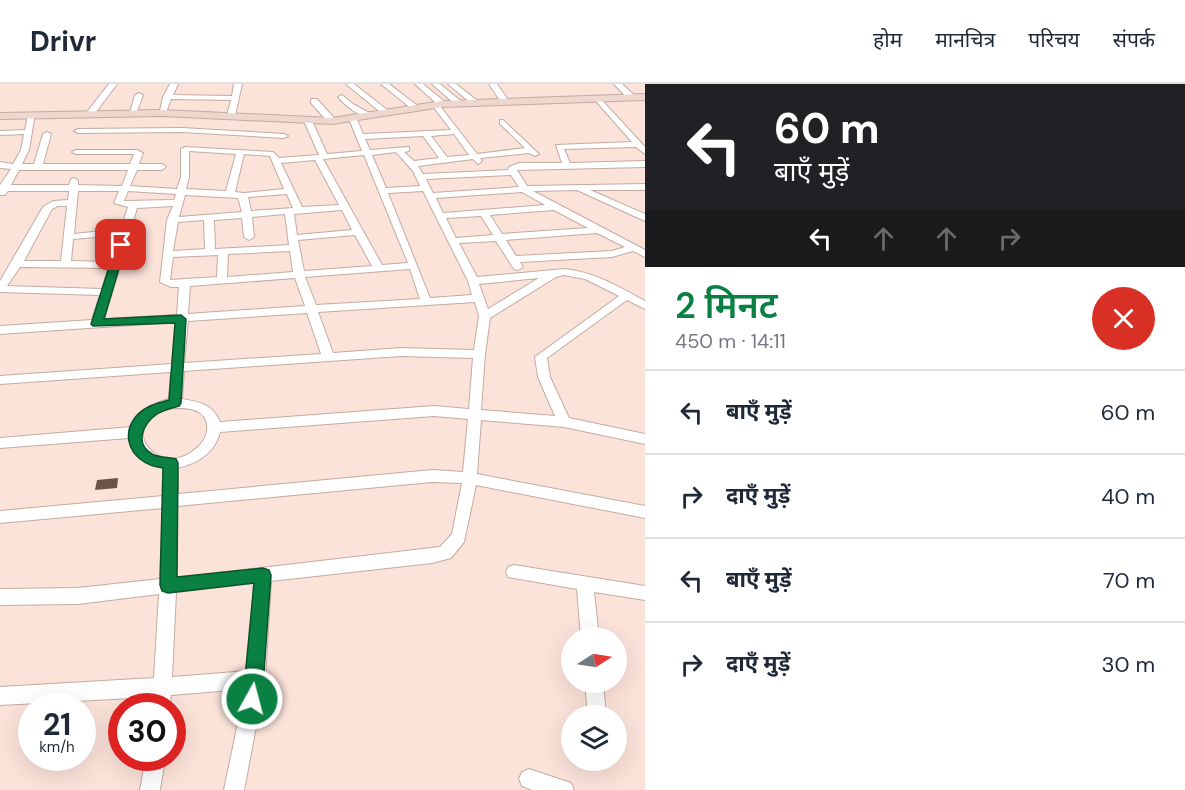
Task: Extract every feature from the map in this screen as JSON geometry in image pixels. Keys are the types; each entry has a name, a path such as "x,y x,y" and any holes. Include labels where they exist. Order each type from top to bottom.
{"main road":[{"path":"0,116 162,113 308,121 353,119 415,107 459,103 645,97"}],"street":[{"path":"66,264 78,131 86,114 112,84"},
{"path":"162,113 174,84"},
{"path":"207,148 236,98 236,84"},
{"path":"350,84 387,113"},
{"path":"385,84 415,107"},
{"path":"419,84 439,105 487,173"},
{"path":"436,84 459,103"},
{"path":"452,84 474,102"},
{"path":"493,84 504,100"},
{"path":"618,84 631,97"},
{"path":"132,114 139,95"},
{"path":"167,97 236,98"},
{"path":"342,97 350,106 371,116"},
{"path":"598,98 645,152"},
{"path":"314,101 332,120"},
{"path":"2,190 25,150 32,115"},
{"path":"353,119 414,266 426,301"},
{"path":"308,121 321,158 378,268"},
{"path":"502,122 544,166"},
{"path":"78,131 215,131 284,136"},
{"path":"0,133 27,132"},
{"path":"360,137 456,132"},
{"path":"38,167 47,134"},
{"path":"426,134 445,161"},
{"path":"638,144 559,147 576,176 645,218"},
{"path":"329,358 300,275 293,243 294,212 288,190 271,153 207,148 185,149 186,169 172,220 165,282 185,284 222,280 300,275 414,266"},
{"path":"276,161 409,149"},
{"path":"0,597 78,596 445,553 459,537 470,478 476,415 478,354 485,316 473,281 422,181 398,150"},
{"path":"422,181 445,161 531,150"},
{"path":"230,194 242,151"},
{"path":"75,152 140,153 119,203 133,205 177,203"},
{"path":"422,181 525,190 576,176 645,164"},
{"path":"0,165 16,167 162,167"},
{"path":"645,187 576,176 544,166 515,166 513,168 513,172 525,190 645,254"},
{"path":"382,190 422,181 513,172"},
{"path":"2,190 125,188 244,196 249,237"},
{"path":"249,194 288,190"},
{"path":"0,289 17,264 48,207 56,203 71,203"},
{"path":"97,324 133,205"},
{"path":"172,220 345,207"},
{"path":"439,216 556,207"},
{"path":"484,213 524,277"},
{"path":"209,218 210,251"},
{"path":"452,240 598,230"},
{"path":"69,237 125,231"},
{"path":"167,254 223,251 293,243 358,232"},
{"path":"514,259 612,254 634,248"},
{"path":"222,280 223,251"},
{"path":"17,264 114,265"},
{"path":"473,281 562,272 577,273 645,306"},
{"path":"485,316 553,274"},
{"path":"175,403 185,284"},
{"path":"0,289 107,292"},
{"path":"564,422 544,377 541,357 626,296"},
{"path":"0,330 480,298"},
{"path":"0,380 401,352 478,354"},
{"path":"175,403 198,405 213,418 216,427 214,437 203,451 185,461 158,462 139,450 135,442 135,432 138,424 153,410 175,403"},
{"path":"216,427 413,411 564,422 645,439"},
{"path":"0,443 135,432"},
{"path":"162,693 168,585 171,463"},
{"path":"0,517 432,476 470,478 645,512"},
{"path":"514,572 645,593"},
{"path":"234,790 256,679 263,575"},
{"path":"585,584 589,627"},
{"path":"0,696 256,679"},
{"path":"150,790 154,771"},
{"path":"529,778 564,790"}],"building":[{"path":"118,478 117,488 95,490 97,480"}],"route":[{"path":"121,245 97,324 181,319 175,403 153,410 138,424 135,432 135,442 139,450 147,457 158,462 171,463 168,585 263,575 256,679 252,699"}]}
